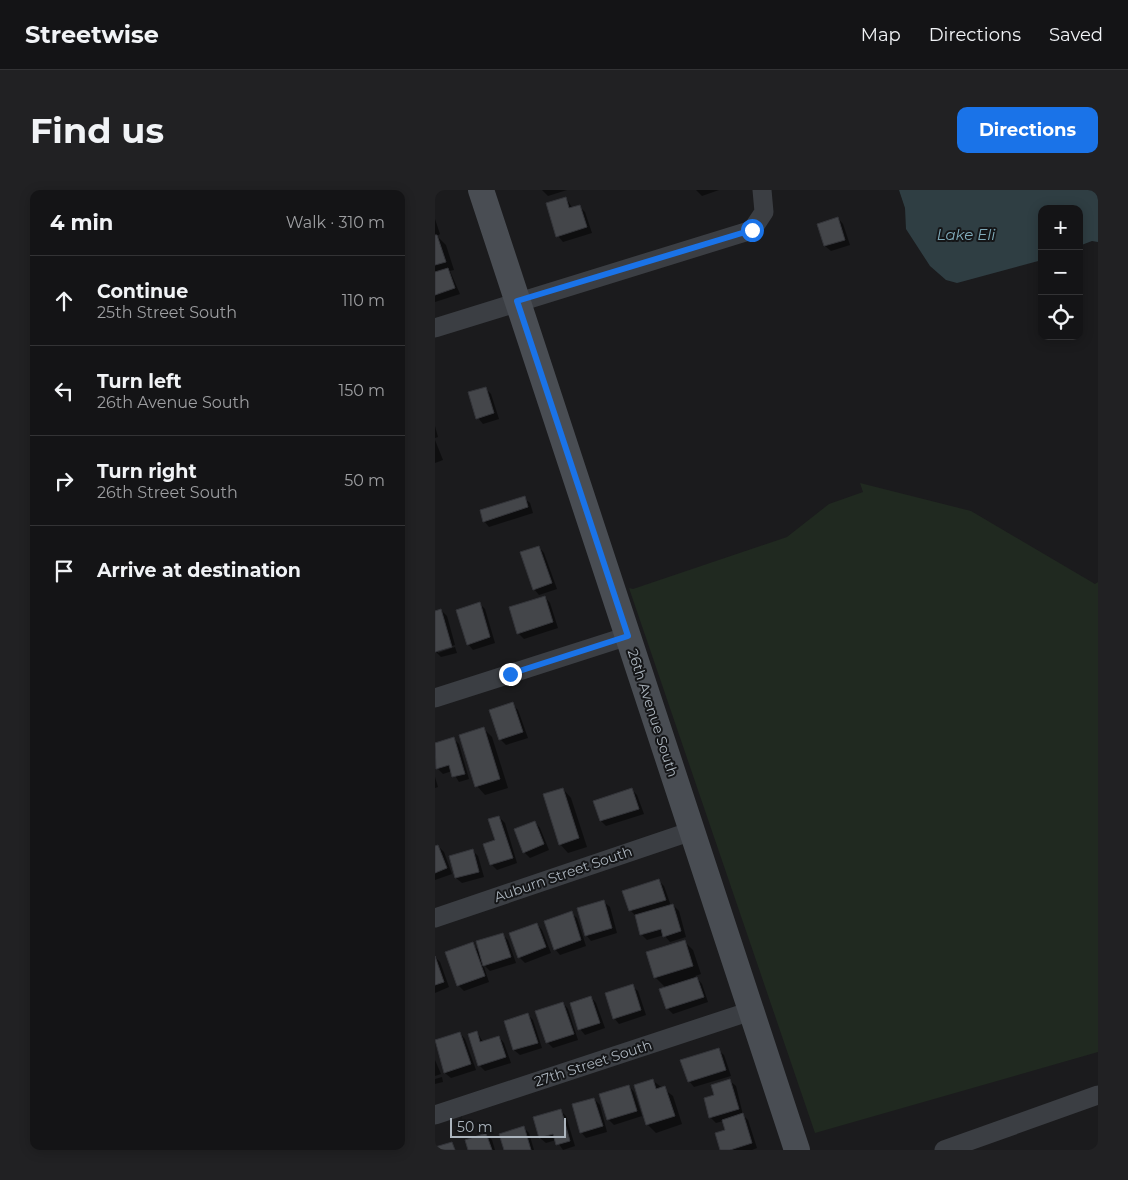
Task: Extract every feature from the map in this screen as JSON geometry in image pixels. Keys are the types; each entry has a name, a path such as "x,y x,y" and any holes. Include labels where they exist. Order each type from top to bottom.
{"street":[{"name":"26th Avenue South","path":"481,190 797,1150"},
{"path":"435,328 517,301 752,230 764,212 762,190"},
{"path":"435,698 628,636"},
{"name":"Auburn Street South","path":"435,918 692,831"},
{"name":"27th Street South","path":"435,1115 751,1011"},
{"path":"944,1150 1098,1095"}],"shaded area":[{"path":"860,483 971,511 1095,584 1098,582 1098,1052 815,1133 629,588 633,589 787,537 829,504 863,492"}],"water":[{"name":"Lake Eli","path":"899,190 1098,190 1098,242 1092,241 1083,244 1083,205 1038,205 1038,261 957,283 946,280 930,266 906,229 905,208"}],"building":[{"path":"566,197 569,208 580,205 587,227 556,237 546,203"},
{"path":"838,217 845,240 824,246 817,224"},
{"path":"435,235 437,235 446,262 435,265"},
{"path":"448,268 455,288 435,295 435,272"},
{"path":"486,387 494,413 476,419 468,392"},
{"path":"525,496 528,507 483,522 480,510"},
{"path":"539,546 552,583 533,590 520,552"},
{"path":"545,596 553,622 517,634 509,607"},
{"path":"480,602 490,637 467,645 456,610"},
{"path":"441,609 452,647 435,652 435,611"},
{"path":"513,702 523,732 499,740 489,710"},
{"path":"484,727 500,779 475,787 459,735"},
{"path":"454,737 465,774 452,777 449,765 436,769 435,743"},
{"path":"563,788 579,838 559,845 543,794"},
{"path":"632,788 639,809 600,821 593,801"},
{"path":"499,816 513,858 490,865 483,844 495,840 488,819"},
{"path":"535,821 544,844 523,853 514,829"},
{"path":"438,845 447,868 435,873 435,846"},
{"path":"473,849 479,872 455,878 449,856"},
{"path":"659,879 666,900 629,911 622,891"},
{"path":"604,900 612,928 585,936 577,908"},
{"path":"673,904 681,931 663,937 661,929 640,935 635,915"},
{"path":"572,911 581,940 554,950 544,921"},
{"path":"537,923 546,947 518,958 509,933"},
{"path":"503,933 511,957 483,966 476,941"},
{"path":"685,940 693,966 654,978 646,952"},
{"path":"473,942 485,976 457,986 445,952"},
{"path":"435,956 444,982 435,985"},
{"path":"697,977 704,997 666,1009 659,989"},
{"path":"633,984 641,1010 613,1019 605,993"},
{"path":"591,996 600,1023 578,1030 570,1003"},
{"path":"563,1002 574,1034 546,1043 535,1011"},
{"path":"528,1013 538,1043 513,1050 504,1021"},
{"path":"477,1031 480,1042 499,1036 506,1057 478,1066 468,1034"},
{"path":"460,1032 471,1064 444,1073 435,1040"},
{"path":"719,1048 726,1070 688,1082 680,1060"},
{"path":"653,1079 656,1089 665,1086 675,1116 646,1125 634,1085"},
{"path":"730,1079 739,1109 709,1118 704,1098 714,1095 711,1085"},
{"path":"629,1085 637,1111 607,1120 599,1094"},
{"path":"594,1098 603,1126 580,1133 572,1104"},
{"path":"561,1109 570,1141 556,1145 553,1134 539,1138 533,1117"},
{"path":"743,1113 752,1143 730,1150 720,1150 715,1133 725,1130 722,1120"},
{"path":"524,1126 531,1150 504,1150 499,1134"},
{"path":"486,1133 492,1150 468,1150 465,1140"},
{"path":"452,1142 455,1150 435,1150 435,1147"}],"route":[{"path":"510,674 628,636 517,301 752,230"}]}
